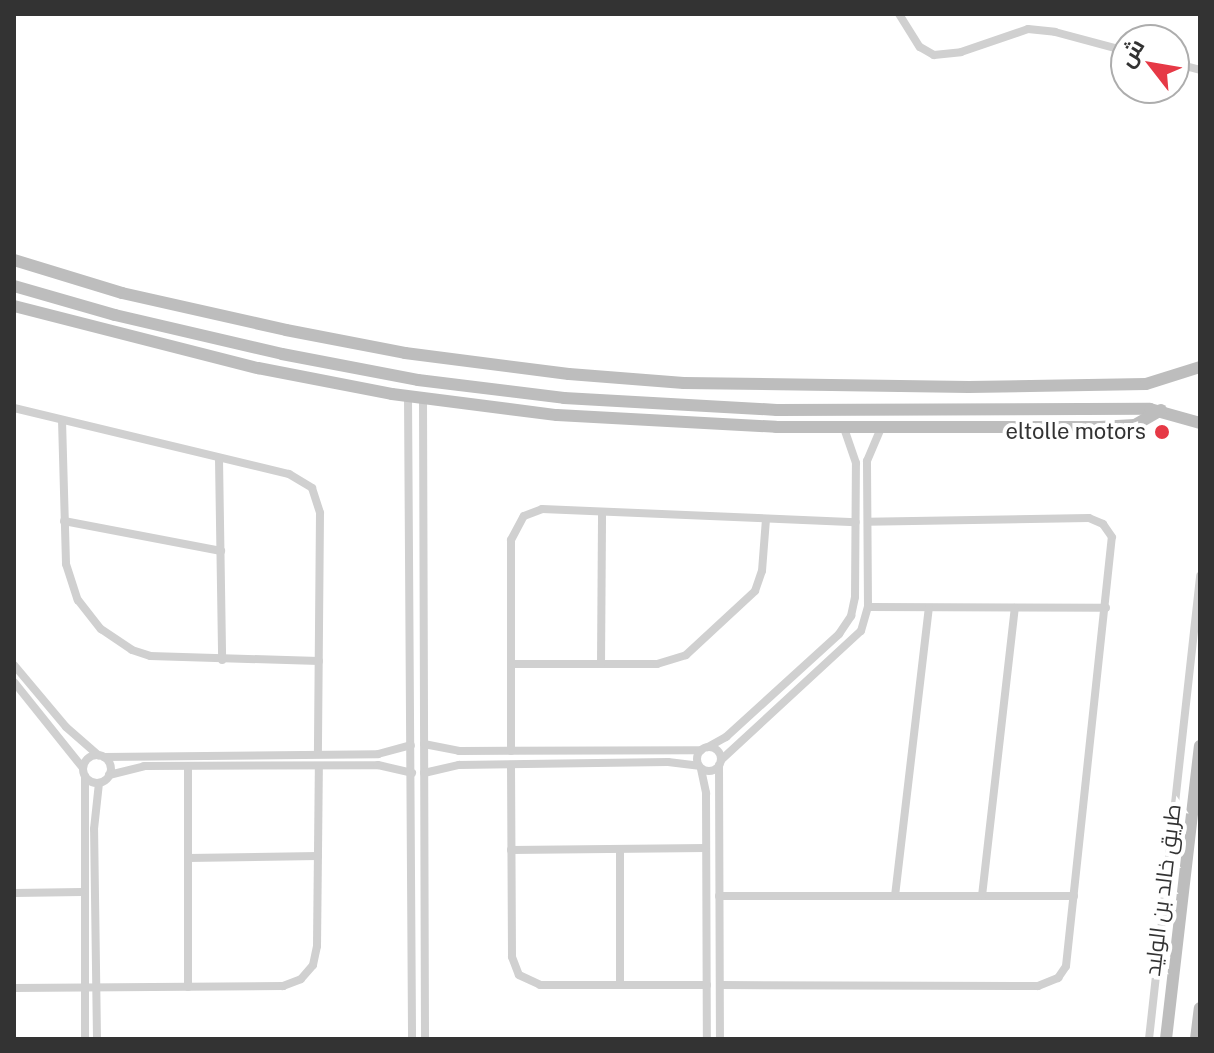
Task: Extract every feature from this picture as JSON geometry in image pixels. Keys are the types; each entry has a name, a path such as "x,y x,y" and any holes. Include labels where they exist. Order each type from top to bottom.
{"main road":[{"path":"14,260 122,293 246,322 421,355 684,383 969,387 1135,385 1168,380 1200,367"},
{"path":"14,286 240,346 434,382 564,398 684,407 1161,410 1200,423"},
{"path":"14,306 190,353 408,396 557,415 680,424 844,428 1130,426 1161,410"},
{"path":"240,346 250,336 246,322"},
{"path":"282,354 278,341 286,330"},
{"name":"طريق خالد بن الوليد","path":"1166,1039 1200,746"},
{"path":"1196,1039 1200,1008"}],"street":[{"path":"899,14 920,47 934,55 961,52 1028,29 1055,32 1110,47"},
{"path":"408,396 412,1039"},
{"path":"423,398 425,1039"},
{"path":"14,408 298,477 316,496 320,513 318,754"},
{"path":"62,420 66,564 78,600 101,629 132,650 150,656 319,661"},
{"path":"707,1039 706,787 697,759 705,749 731,732 848,623 855,602 856,463 844,428"},
{"path":"424,773 450,766 668,762 713,771 856,638 868,607 867,461 881,428"},
{"path":"219,459 222,660"},
{"path":"511,751 511,540 518,522 542,509 856,522"},
{"path":"601,664 602,512"},
{"path":"511,664 657,664 686,655 755,591 762,571 766,519"},
{"path":"720,985 1045,985 1058,978 1066,966 1114,545 1108,530 1096,520 868,522"},
{"path":"64,521 221,551"},
{"path":"1149,1039 1200,576"},
{"path":"868,607 1106,608"},
{"path":"895,896 929,608"},
{"path":"982,896 1015,608"},
{"path":"14,665 66,727 111,767 109,775"},
{"path":"14,682 84,772 99,783"},
{"path":"424,744 450,751 717,751 720,762 720,1039"},
{"path":"85,1039 82,892 86,760 101,756 384,754 411,745"},
{"path":"97,1039 94,829 99,783 109,775 135,767 378,765 412,773"},
{"path":"511,765 512,957 519,975 540,985 707,985"},
{"path":"188,766 188,987"},
{"path":"14,988 283,986 308,973 316,956 319,766"},
{"path":"511,850 706,848"},
{"path":"620,849 620,985"},
{"path":"412,854 425,853"},
{"path":"188,858 318,856"},
{"path":"14,893 82,892"},
{"path":"719,896 1074,896"},
{"path":"412,1009 425,1009"}],"place":[{"name":"eltolle motors","path":"1162,432"}]}
